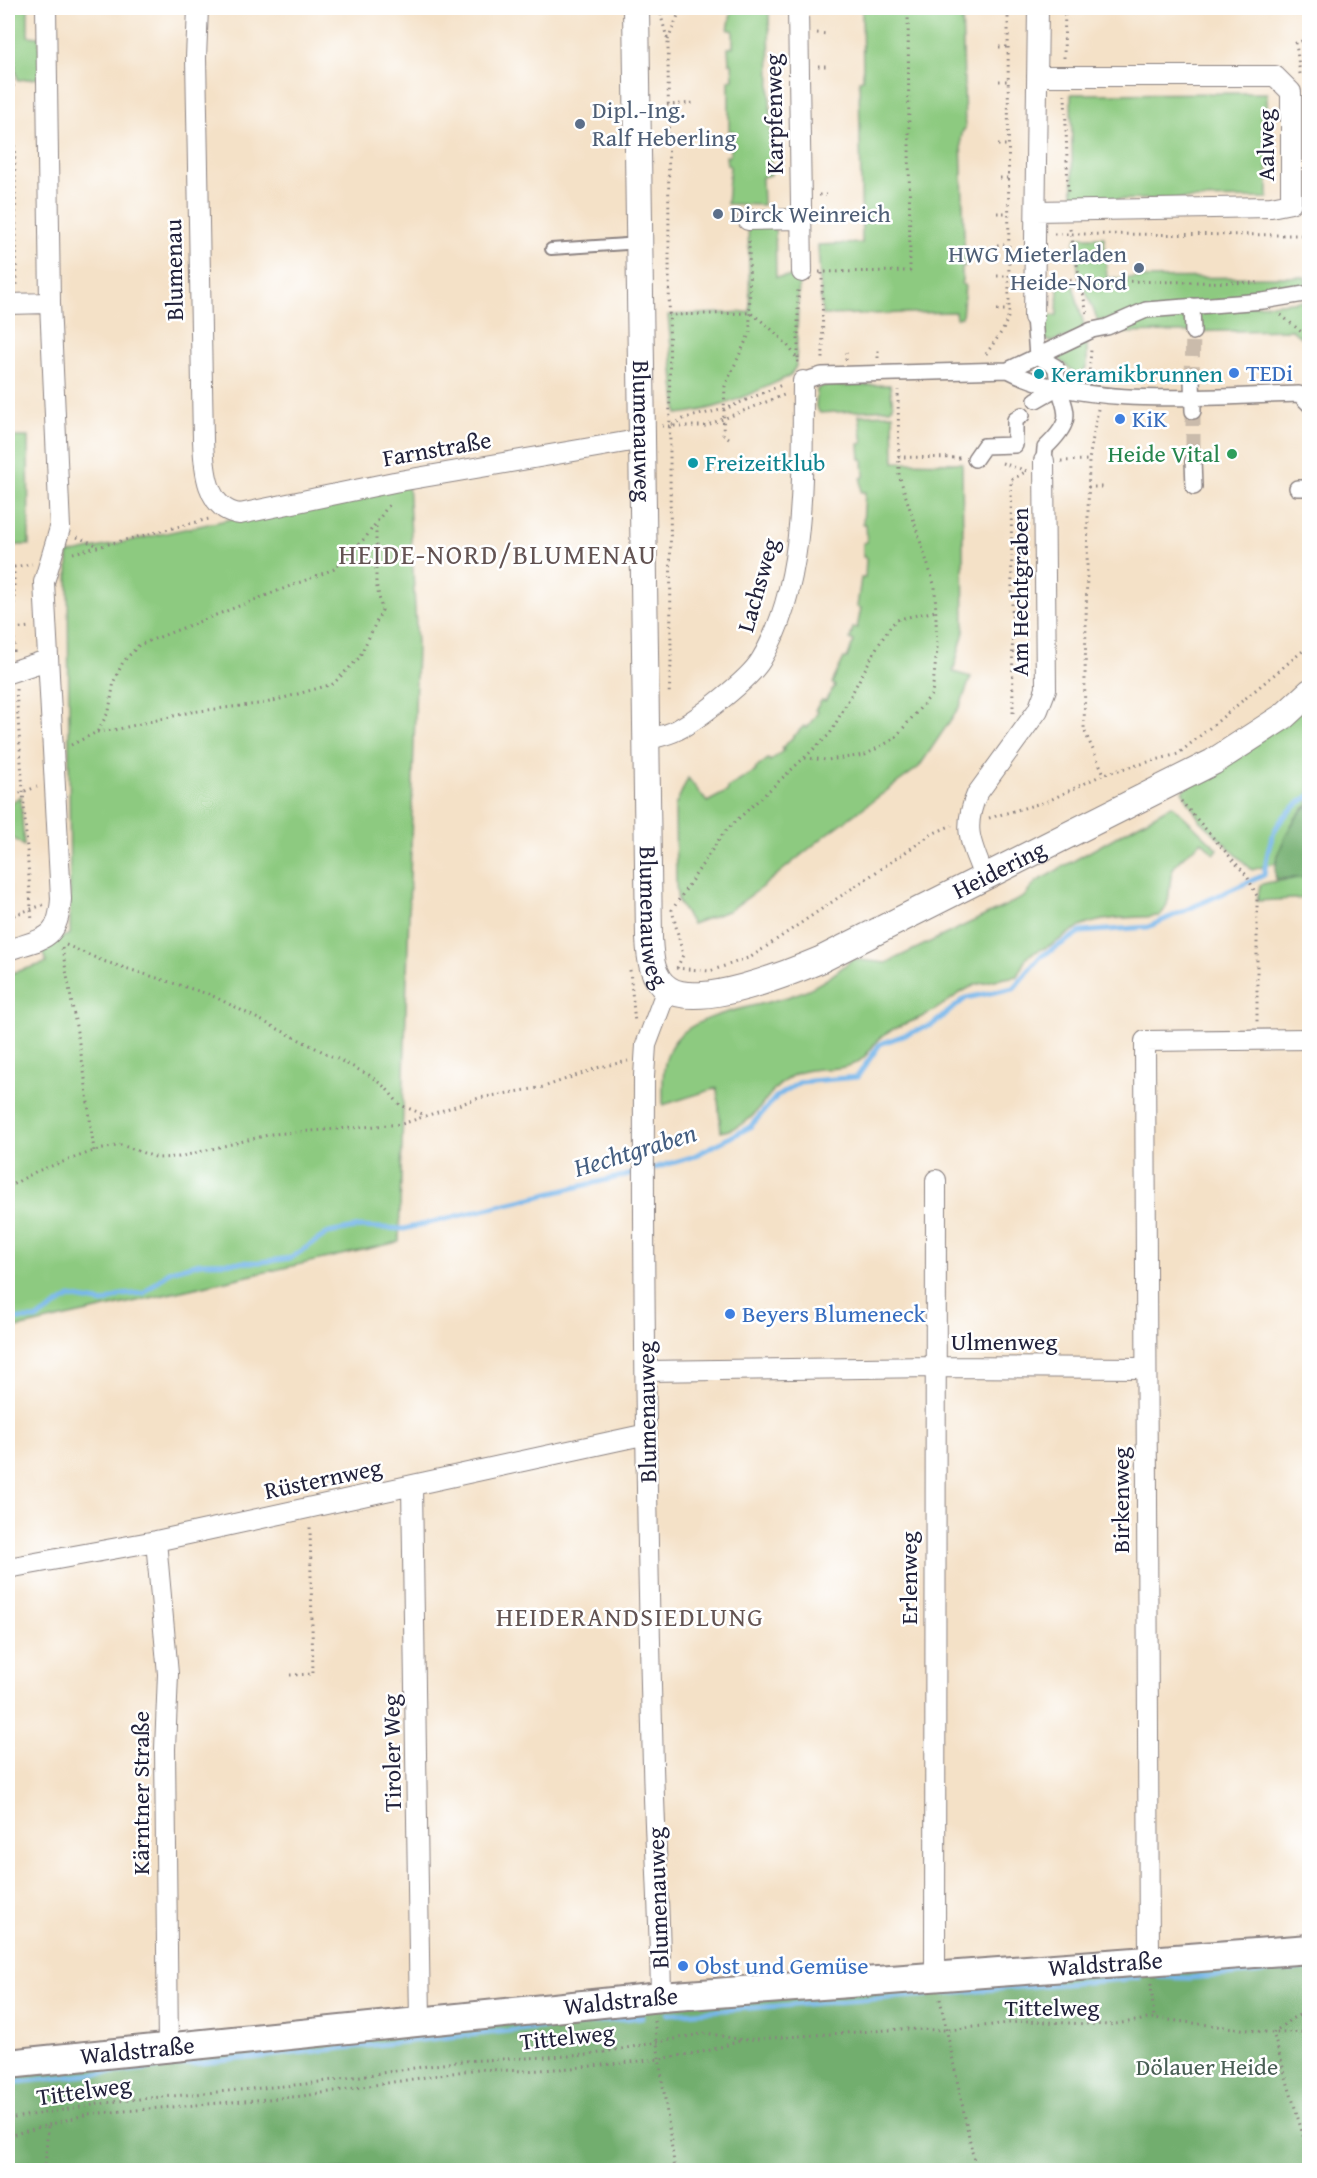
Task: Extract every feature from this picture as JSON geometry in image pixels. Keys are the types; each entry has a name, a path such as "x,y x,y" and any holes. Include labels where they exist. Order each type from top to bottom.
{"main road":[{"name":"Waldstraße","path":"8,2064 661,1997 1310,1949"}],"street":[{"path":"8,950 46,941 60,921 62,899 44,582 60,528 50,303 46,8"},
{"name":"Blumenau","path":"198,8 196,70 204,461 207,478 218,505 228,512 240,514"},
{"path":"629,8 636,8"},
{"name":"Blumenauweg","path":"636,8 650,954 654,971 667,989 650,1030 645,1058 644,1160 653,1767 659,1872 661,1997"},
{"name":"Karpfenweg","path":"798,8 802,272"},
{"path":"1037,356 1034,317 1038,8"},
{"name":"Aalweg","path":"1036,211 1271,207 1291,203 1291,92 1275,76 1037,76"},
{"path":"748,220 801,219"},
{"path":"802,381 822,375 994,369 1037,356 1092,330 1107,327 1146,310 1263,301 1310,293"},
{"path":"13,304 50,303"},
{"path":"1192,306 1192,332"},
{"path":"1037,356 1056,367 1057,388 1068,413 1062,432 1045,448 1044,461"},
{"path":"994,369 1057,388 1100,396 1192,403 1306,394"},
{"path":"1192,380 1192,403"},
{"name":"Lachsweg","path":"646,740 676,731 739,684 760,661 771,640 786,594 798,540 801,512 802,381"},
{"path":"1036,400 1057,388"},
{"path":"975,459 984,446 1015,446 1016,418"},
{"name":"Farnstraße","path":"240,514 643,432"},
{"path":"1193,460 1194,488"},
{"name":"Am Hechtgraben","path":"969,817 977,794 1038,710 1046,689 1044,461"},
{"path":"11,672 47,660"},
{"name":"Heidering","path":"667,989 690,995 713,993 776,977 820,960 1170,784 1258,734 1284,716 1310,692"},
{"path":"969,817 969,835 984,876"},
{"path":"1257,1039 1310,1040"},
{"name":"Birkenweg","path":"1149,1960 1145,1041 1257,1039"},
{"name":"Erlenweg","path":"935,1975 936,1180"},
{"name":"Ulmenweg","path":"646,1371 934,1367 1145,1368"},
{"name":"Rüsternweg","path":"8,1568 156,1541 412,1486 573,1448 648,1434"},
{"name":"Tiroler Weg","path":"412,1486 420,2020"},
{"name":"Kärntner Straße","path":"156,1541 168,1674 165,1749 168,2047"}],"lane":[{"path":"551,249 641,243"}],"path":[{"path":"659,8 668,42 671,664"},
{"path":"668,42 681,8"},
{"path":"802,381 798,358 798,290 799,276 802,272 910,271 908,8"},
{"path":"994,369 985,354 1003,330 1008,309 1008,8"},
{"path":"1065,8 1064,75 1068,212 1078,282 1092,330 1089,376 1100,396 1089,460 1084,730 1104,774"},
{"path":"998,13 1008,14"},
{"path":"817,33 828,34"},
{"path":"8,44 13,63 14,112 13,304"},
{"path":"999,47 1008,47"},
{"path":"817,66 828,66"},
{"path":"999,81 1008,81"},
{"path":"667,105 695,103"},
{"path":"1000,110 1008,110"},
{"path":"8,112 14,112"},
{"path":"998,145 1008,145"},
{"path":"999,178 1009,178"},
{"path":"819,195 826,195"},
{"path":"997,213 1008,213"},
{"path":"729,438 723,434 725,386 750,332 748,220"},
{"path":"1036,235 1307,235 1309,251"},
{"path":"997,245 1008,245"},
{"path":"997,276 1008,276"},
{"path":"1035,280 1278,284 1284,297"},
{"path":"1263,301 1310,339"},
{"path":"997,309 1008,309"},
{"path":"642,317 750,313 760,318 798,358"},
{"path":"846,350 846,356"},
{"path":"878,350 878,356"},
{"path":"805,758 827,760 865,755 894,739 932,694 938,650 935,587 927,556 899,475 898,371"},
{"path":"643,432 670,426 685,418 725,409 792,380 802,381"},
{"path":"670,426 692,428 724,420 788,393 802,381"},
{"path":"1013,745 1011,480 1044,461 1089,460"},
{"path":"97,732 109,711 114,681 123,662 139,645 334,569 376,524 391,502 394,482"},
{"path":"1089,487 1104,487"},
{"path":"8,568 51,560 97,545 240,514"},
{"path":"53,753 97,732 191,712 266,703 333,684 359,658 382,610 376,583 376,524"},
{"path":"14,567 11,672 32,909 46,941 84,1071 94,1151"},
{"path":"936,611 899,619 892,624 830,734 724,832 672,910 683,955 677,968 710,971 751,957 932,834 969,817 990,818 1048,801 1104,774 1178,754 1310,645"},
{"path":"1160,759 1178,797 1247,876 1257,896 1257,1039"},
{"path":"8,797 23,790 54,785"},
{"path":"8,917 62,899"},
{"path":"46,941 69,945 103,961 211,995 369,1075 386,1088 400,1105 425,1115"},
{"path":"8,1187 37,1171 94,1151 122,1145 158,1158 179,1157 272,1134 402,1124 479,1098 544,1087 600,1067 645,1058"},
{"path":"290,1675 313,1674 309,1516"},
{"path":"1149,1960 1154,2018"},
{"path":"935,1975 976,2170"},
{"path":"661,1997 654,2017 675,2170"},
{"path":"1310,2010 1291,2019 1273,2033 1310,2159"},
{"name":"Tittelweg","path":"8,2119 117,2101 306,2084 462,2061 589,2055 706,2033 742,2040 902,2030 948,2030 1027,2021 1109,2025 1154,2018 1273,2033 1310,2032"},
{"path":"8,2136 48,2123 88,2114 303,2096 468,2070 562,2069 660,2059 707,2051 742,2040"},
{"path":"45,2170 48,2123"}],"green space":[{"path":"8,8 28,8 28,36 39,37 40,78 18,80 8,38"},
{"path":"732,8 769,8 771,175 762,177 763,205 727,204 730,166 727,165 726,156 730,156 730,148 733,147 733,131 729,131 729,80 733,79 728,48 733,47 733,30 728,30"},
{"path":"862,8 962,8 965,129 961,139 965,266 962,266 962,284 965,285 962,317 956,318 955,312 822,315 818,245 862,243 859,80 863,79"},
{"path":"1267,93 1268,198 1073,200 1071,94"},
{"path":"775,219 776,277 799,276 796,366 790,376 735,400 708,409 677,414 668,315 750,312 748,220"},
{"path":"1077,237 1104,237 1107,278 1305,277 1306,283 1301,288 1098,321 1079,275 1075,242"},
{"path":"1066,283 1073,285 1084,325 1082,332 1051,342 1040,337 1034,317 1057,315 1058,286"},
{"path":"1303,301 1307,317 1300,337 1292,330 1113,333 1111,329 1144,315"},
{"path":"1087,340 1087,366 1080,377 1053,354"},
{"path":"890,385 893,406 890,409 820,413 816,407 817,389 823,386"},
{"path":"893,414 894,462 962,463 964,632 953,672 971,677 960,706 919,767 826,835 730,910 692,924 678,902 675,806 688,778 707,802 728,791 727,788 756,771 755,769 768,759 770,761 784,750 782,748 804,726 807,728 818,712 815,710 822,700 825,701 835,686 832,683 854,641 850,639 853,628 857,628 861,608 857,607 861,578 865,578 866,558 863,557 863,543 867,542 866,524 863,524 865,492 861,492 861,478 864,477 863,459 860,459 859,444 863,443 859,415"},
{"path":"8,437 28,437 29,545 8,545"},
{"path":"408,481 417,645 399,1242 8,1330 8,974 46,963 41,946 70,934 68,554"},
{"path":"1309,700 1309,805 1292,823 1275,863 1252,870 1199,819 1182,791"},
{"path":"21,796 24,846 8,834 8,805"},
{"path":"1172,805 1218,849 1214,854 1202,841 1176,864 1172,873 1167,906 1159,916 1109,919 1089,923 1076,929 1053,944 1030,954 1017,976 973,986 932,1012 890,1031 856,1063 840,1068 806,1071 790,1077 772,1092 752,1116 734,1128 721,1132 717,1088 663,1105 667,1056 674,1042 697,1024 712,1017 809,989 852,959 886,963 1024,897 1036,882"},
{"path":"1309,805 1309,873 1301,878 1276,879 1275,870 1280,849 1296,818"},
{"path":"1309,873 1309,898 1257,901 1260,885 1298,878"},
{"name":"Dölauer Heide","path":"1309,1957 1309,2170 8,2170 8,2073 642,2006"}],"waterway":[{"name":"Hechtgraben","path":"648,1170 692,1157 750,1127 776,1097 800,1082 857,1077 880,1044 932,1025 966,998 1014,988 1040,957 1081,932 1148,927 1264,875 1268,849 1281,820 1310,796"},
{"name":"Hechtgraben","path":"8,1319 36,1319 70,1297 104,1303 121,1295 144,1293 170,1271 200,1263 261,1262 291,1258 328,1233 360,1227 404,1229 639,1172"},
{"path":"1159,1977 1189,1978 1310,1968"},
{"path":"944,1993 1139,1978"},
{"path":"668,2014 928,1995"},
{"path":"8,2083 642,2017"}],"tunnel":[{"path":"1192,380 1193,332"},
{"path":"1193,411 1193,460"}],"place":[{"name":"Dipl.-Ing. Ralf Heberling","path":"580,124"},
{"name":"Dirck Weinreich","path":"718,214"},
{"name":"HWG Mieterladen Heide-Nord","path":"1139,268"},
{"name":"TEDi","path":"1234,373"},
{"name":"Keramikbrunnen","path":"1039,374"},
{"name":"KiK","path":"1120,419"},
{"name":"Heide Vital","path":"1232,454"},
{"name":"Freizeitklub","path":"693,463"},
{"name":"Beyers Blumeneck","path":"730,1314"},
{"name":"Obst und Gemüse","path":"683,1966"}],"district":[{"name":"HEIDE-NORD/BLUMENAU","path":"498,555"},
{"name":"HEIDERANDSIEDLUNG","path":"630,1617"}]}
